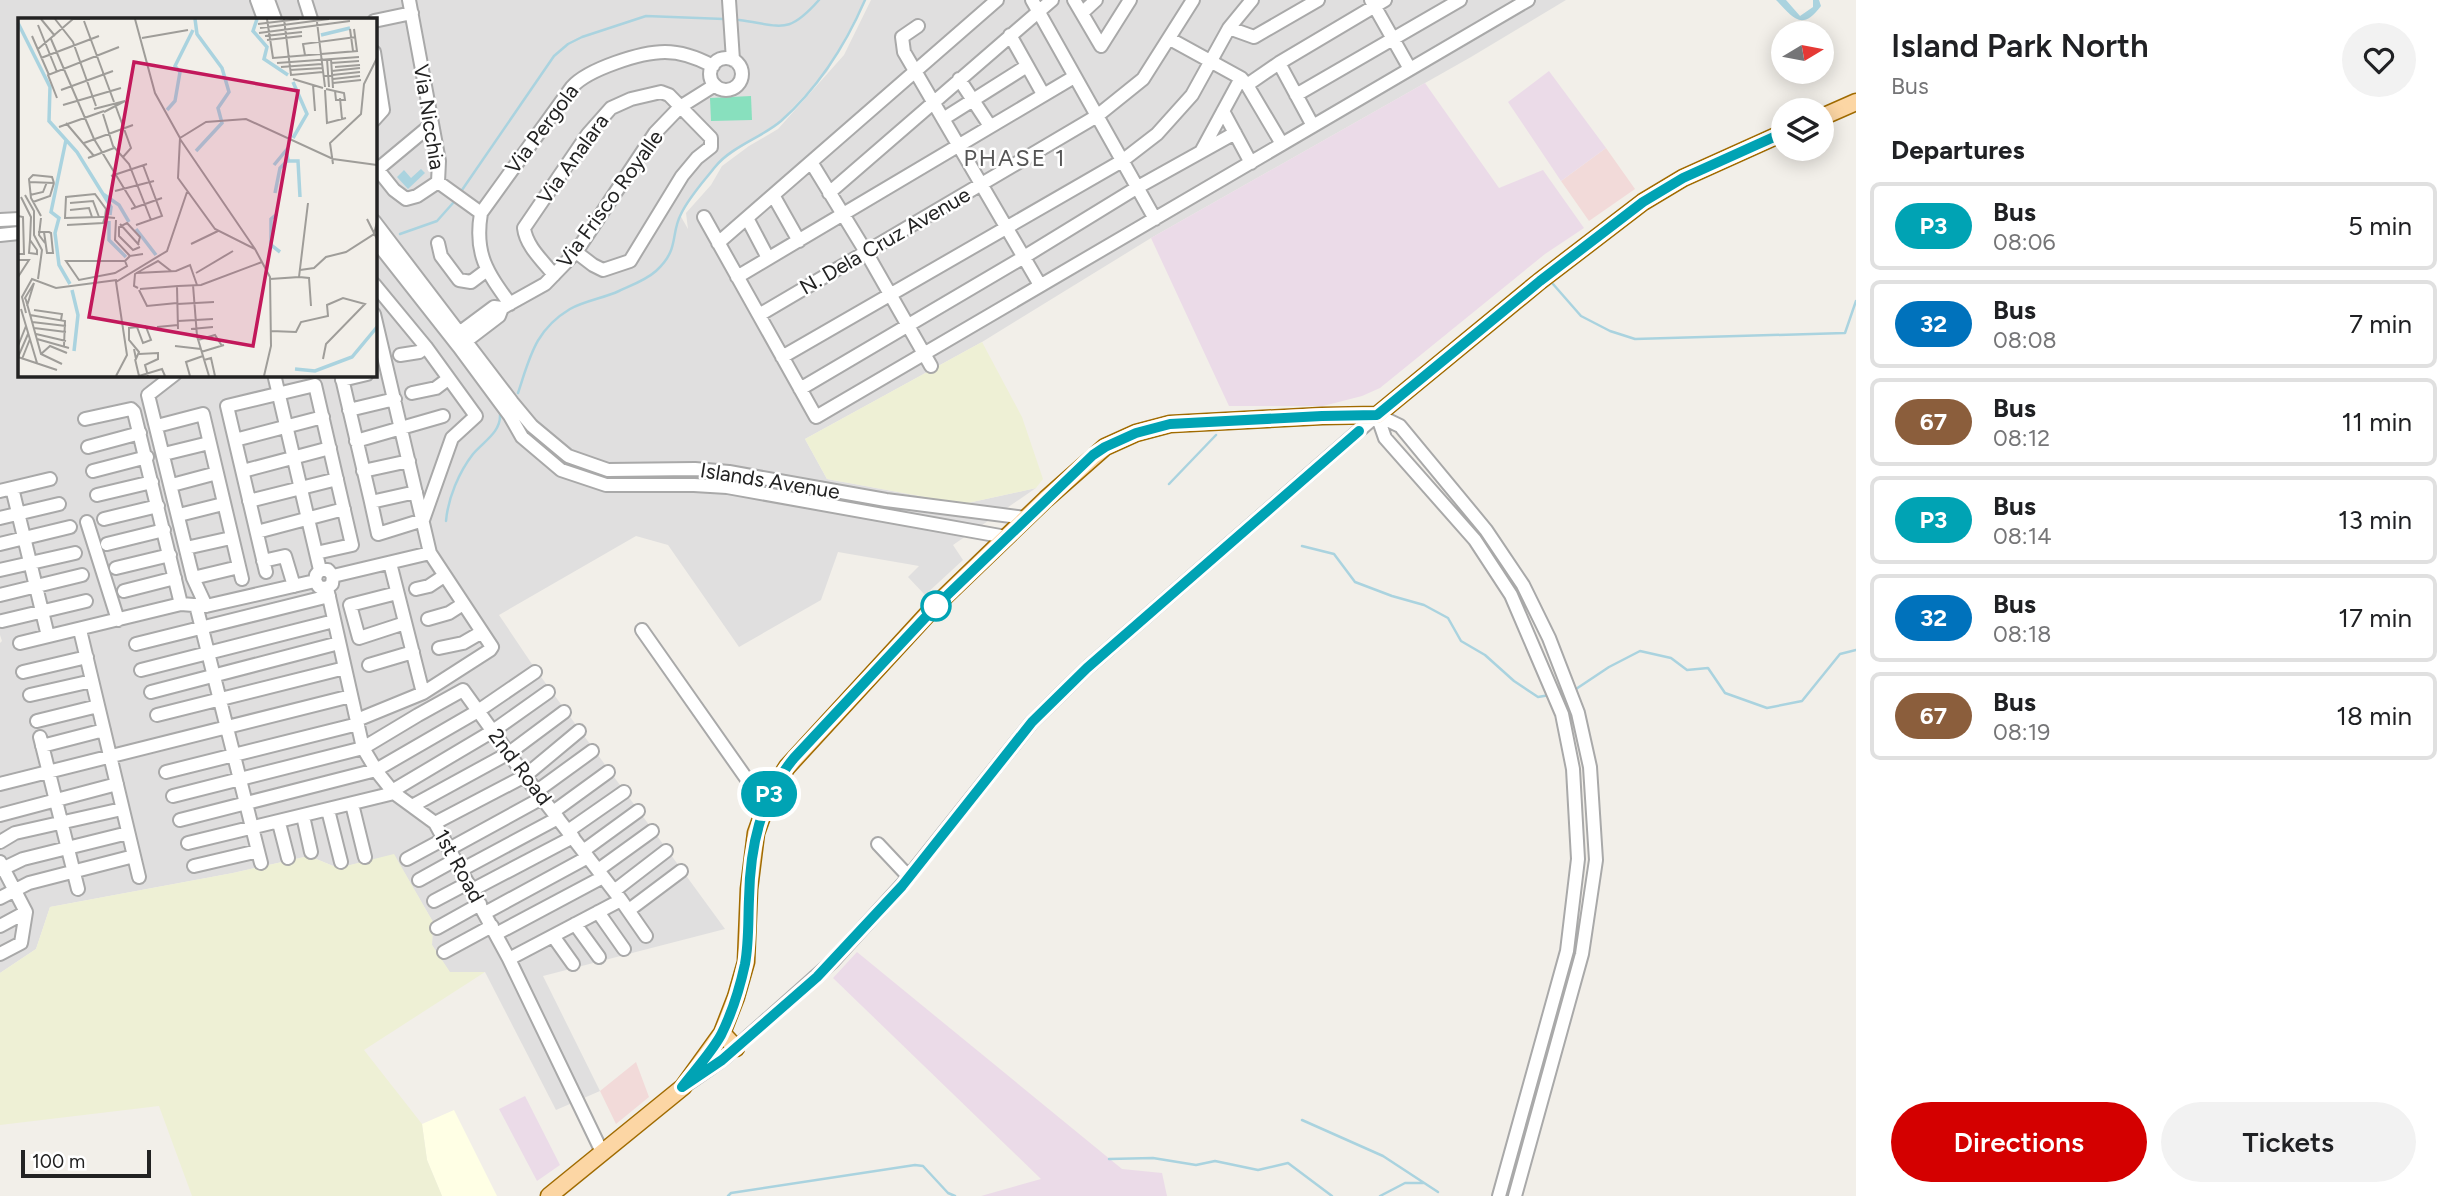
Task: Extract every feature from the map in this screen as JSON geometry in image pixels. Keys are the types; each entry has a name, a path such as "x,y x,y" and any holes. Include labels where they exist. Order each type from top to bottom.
{"main road":[{"path":"1834,112 1856,102"},
{"path":"549,1196 682,1087 722,1033 746,962 756,833 765,804 778,779 794,758 926,615 1093,455 1119,440 1145,430 1186,423 1377,415 1540,281 1643,202 1683,178 1771,138"},
{"path":"722,1033 736,1048"}],"street":[{"path":"257,0 264,18"},
{"path":"268,0 275,18"},
{"path":"305,0 311,18"},
{"path":"729,0 733,60"},
{"path":"718,243 997,0"},
{"path":"829,193 1010,36 1035,5 1052,0"},
{"path":"1074,0 1101,46 1130,0"},
{"path":"1082,13 1096,0"},
{"name":"N. Dela Cruz Avenue","path":"759,315 1097,116 1143,79 1193,0"},
{"path":"782,357 1122,161 1157,134 1192,95 1229,28 1252,0"},
{"path":"1229,28 1254,37 1318,0"},
{"path":"1296,95 1460,0"},
{"path":"704,217 816,417 1410,69 1506,6 1528,0"},
{"path":"1202,150 1223,111 1244,81 1279,63 1376,2 1410,69"},
{"path":"1035,5 1155,219"},
{"path":"376,20 411,7"},
{"name":"Via Nicchia","path":"411,7 439,161 438,182 481,213"},
{"path":"918,26 901,39 904,52 1040,285"},
{"path":"1010,36 1043,94"},
{"path":"1170,39 1244,81 1282,144"},
{"name":"Via Pergola","path":"481,213 580,78 592,71 652,53 678,53 696,57 713,66"},
{"path":"724,58 733,60 741,69 739,84 727,90 715,85 710,75 713,66 724,58"},
{"path":"376,62 384,101 383,110 376,118"},
{"path":"1279,63 1313,126"},
{"path":"943,119 1027,66"},
{"path":"737,276 845,215 959,144 1074,78"},
{"path":"960,79 990,126"},
{"name":"Via Frisco Royalle","path":"459,339 499,316 506,306 545,284 576,252 604,214 655,132 680,107 715,85"},
{"name":"Via Analara","path":"554,275 532,247 525,236 524,228 588,134 611,108 631,99 661,92 669,95 680,107"},
{"path":"576,252 603,270 630,261 682,176 711,147 711,138 680,107"},
{"path":"1223,111 1251,163"},
{"path":"432,124 376,167 394,190 406,199 417,197 438,182"},
{"path":"800,388 909,326 1138,187 1235,133"},
{"path":"811,162 845,215 931,366"},
{"path":"773,195 799,241"},
{"path":"481,213 478,244 487,270 506,306"},
{"path":"747,218 768,258"},
{"path":"0,220 18,219"},
{"name":"Islands Avenue","path":"376,224 459,339 522,437 561,470 606,485 727,487 1006,537"},
{"path":"0,234 18,233"},
{"name":"Islands Avenue","path":"376,241 532,426 568,456 608,470 695,469 729,472 886,500 1026,518"},
{"path":"438,243 441,256 459,280 471,282 487,270"},
{"path":"376,286 426,347 476,417 453,436 423,520"},
{"path":"166,772 358,722 423,693 491,650 492,645 430,553 394,400 381,372 377,340"},
{"path":"400,355 419,352 426,347"},
{"path":"172,376 148,395 201,605 202,628 259,857 194,866"},
{"path":"274,376 316,553 318,576"},
{"path":"341,377 379,534 423,520"},
{"path":"412,393 436,388 448,379"},
{"path":"294,586 285,556 265,567 227,406 316,385 352,545 316,553"},
{"path":"349,410 394,400"},
{"path":"85,419 131,409 140,433 181,604"},
{"path":"157,426 203,414 240,573 193,578"},
{"path":"1377,415 1400,426 1486,530 1523,584 1549,638 1578,713 1590,766 1596,860 1582,954 1515,1195"},
{"path":"1377,415 1385,438 1475,540 1511,595 1562,714 1573,769 1578,859 1567,951 1499,1194"},
{"path":"682,1087 736,1048 817,977 909,877 1032,722 1087,668 1377,415"},
{"path":"356,441 443,416"},
{"path":"235,440 323,417"},
{"path":"88,447 140,433"},
{"path":"164,454 209,443"},
{"path":"243,471 330,448"},
{"path":"93,471 146,457"},
{"path":"363,471 409,461"},
{"path":"172,485 217,474"},
{"path":"48,636 18,514 6,489 50,479"},
{"path":"249,501 337,479"},
{"path":"97,495 152,482"},
{"path":"371,502 416,492"},
{"path":"179,515 223,504"},
{"path":"0,518 59,505"},
{"path":"104,519 158,506"},
{"path":"257,533 344,509"},
{"path":"86,522 118,620"},
{"path":"0,544 70,527"},
{"path":"107,544 164,530"},
{"path":"1475,540 1486,530"},
{"path":"186,548 231,538"},
{"path":"0,570 75,553"},
{"path":"136,645 202,628 330,587 390,563 430,553"},
{"path":"116,568 170,555"},
{"path":"390,563 423,693"},
{"path":"20,643 181,604 201,605 294,586 328,570 330,587"},
{"path":"0,595 82,575"},
{"path":"416,589 429,586 444,576"},
{"path":"124,591 175,578"},
{"name":"1st Road","path":"330,587 334,621 363,748 393,792 435,822 509,959 601,1152"},
{"path":"397,593 350,605 359,638 405,623"},
{"path":"2,621 86,601"},
{"path":"428,619 449,613 463,604"},
{"path":"141,670 334,621"},
{"path":"80,630 138,877"},
{"path":"642,630 765,804"},
{"path":"439,648 463,643 482,632"},
{"path":"151,692 339,643"},
{"path":"369,665 413,652"},
{"path":"23,672 87,657"},
{"path":"157,715 345,668"},
{"path":"180,820 376,770 478,711 534,672"},
{"path":"30,695 92,681"},
{"name":"2nd Road","path":"363,748 463,690 646,936"},
{"path":"188,843 252,830 393,792 493,732 548,692"},
{"path":"0,784 351,696"},
{"path":"37,721 98,706"},
{"path":"412,806 509,753 564,712"},
{"path":"78,889 41,741 104,730"},
{"path":"435,822 526,776 579,731"},
{"path":"173,796 363,748"},
{"path":"419,880 540,794 592,751"},
{"path":"407,859 452,854 556,815 608,772"},
{"path":"0,815 117,784"},
{"path":"434,901 470,886 571,834 624,792"},
{"path":"352,804 365,857"},
{"path":"0,842 15,833 122,809"},
{"path":"328,810 341,862"},
{"path":"437,928 482,909 586,854 638,811"},
{"path":"303,816 312,852"},
{"path":"279,822 288,858"},
{"path":"444,952 494,930 601,873 652,831"},
{"path":"0,954 21,943 26,912 1,866 128,833"},
{"path":"878,844 909,877"},
{"path":"621,900 666,851"},
{"path":"0,898 29,883 134,856"},
{"path":"509,959 681,870"},
{"path":"0,926 26,912"},
{"path":"598,912 624,950"},
{"path":"575,924 599,957"},
{"path":"552,936 573,964"}],"shaded area":[{"path":"0,0 865,0 827,72 779,122 718,163 680,215 688,229 686,213 711,185 722,166 778,129 844,55 871,0 1566,0 1471,57 1151,238 982,342 805,439 827,479 963,504 1036,488 953,545 963,560 925,595 908,577 919,566 838,552 821,600 739,647 668,545 636,536 499,615 725,929 543,976 600,1091 556,1110 485,972 450,973 432,945 433,922 394,855 338,868 309,856 50,907 36,949 0,973"},
{"path":"1549,71 1606,148 1561,181 1508,102"},
{"path":"1425,83 1499,188 1543,170 1584,228 1545,254 1380,388 1362,396 1323,406 1229,406 1151,238"},
{"path":"1606,148 1635,189 1589,221 1561,181"},
{"path":"982,342 1022,417 1043,479 1036,488 963,504 827,479 805,439"},
{"path":"394,854 433,922 432,945 450,972 485,972 364,1050 422,1124 427,1160 442,1196 192,1196 159,1106 0,1125 0,973 36,949 50,907 309,856 338,868"},
{"path":"857,952 1122,1169 1162,1173 1167,1196 981,1196 1041,1179 833,978"},
{"path":"636,1062 649,1097 616,1124 600,1091"},
{"path":"525,1096 560,1165 537,1181 499,1109"},
{"path":"454,1110 497,1196 442,1196 427,1160 422,1124"}],"green space":[{"path":"751,96 752,120 711,121 710,98"}],"water":[{"path":"1776,0 1786,0 1800,16 1813,7 1813,0 1819,0 1821,6 1808,19 1802,20 1792,16"},
{"path":"421,169 425,173 408,189 397,177 404,170 411,178"}],"waterway":[{"path":"739,20 784,25 800,19 819,0"},
{"path":"518,393 535,345 558,317 576,306 639,282 664,263 672,249 681,214 697,189 722,160 781,121 807,95 849,34 865,0"},
{"path":"462,190 554,56 568,44 646,16 724,19"},
{"path":"400,234 437,221 453,203"},
{"path":"1553,284 1581,316 1610,331 1635,339 1845,333 1856,301"},
{"path":"446,521 449,503 459,477 473,454 495,432 500,415"},
{"path":"1169,484 1216,435"},
{"path":"1302,546 1334,554 1355,582 1424,605 1448,618 1461,641 1485,655 1514,681 1538,697 1550,695"},
{"path":"1573,691 1609,667 1640,651 1671,658 1687,670 1708,668 1725,693 1767,708 1802,701 1840,654 1856,650"},
{"path":"1302,1120 1383,1156 1438,1192"},
{"path":"1109,1159 1153,1158 1196,1165 1215,1161 1258,1170 1288,1163 1332,1196"},
{"path":"728,1196 731,1193 915,1165 923,1166 948,1193 955,1196"},
{"path":"1380,1196 1405,1183 1423,1183"}],"bus line":[{"name":"P3","path":"1359,431 1087,668 1032,722 902,886 817,977 722,1060 682,1087 722,1033 741,983 748,945 749,889 756,833 765,804 778,779 864,681 936,606 1093,455 1136,433 1170,424 1377,415 1540,281 1643,202 1683,178 1771,138"}],"district":[{"name":"PHASE 1","path":"1015,158"}]}
